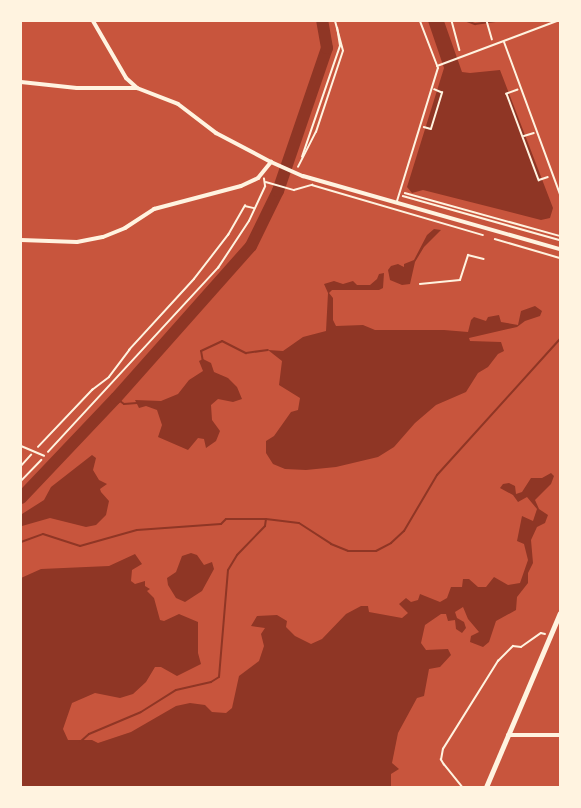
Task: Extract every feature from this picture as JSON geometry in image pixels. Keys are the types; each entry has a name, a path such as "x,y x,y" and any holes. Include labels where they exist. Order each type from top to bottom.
{"street":[{"path":"93,21 117,66 137,88 178,104 216,133 274,164 294,173 560,249"},
{"path":"21,82 77,88 137,88"},
{"path":"21,240 90,240 124,228 154,209 221,193 261,175 274,164"},
{"path":"486,787 560,613"},
{"path":"508,735 560,735"}],"lane":[{"path":"396,203 437,66 420,21"},
{"path":"544,21 545,25"},
{"path":"437,66 557,21"},
{"path":"504,42 560,194"},
{"path":"21,446 44,456"}],"path":[{"path":"335,22 341,21"},
{"path":"452,21 460,50"},
{"path":"487,21 492,39"},
{"path":"294,173 316,132 343,51 335,22"},
{"path":"301,159 340,46 335,22"},
{"path":"427,128 430,129 442,93 435,90"},
{"path":"515,91 507,94 539,180 546,177"},
{"path":"523,137 530,134"},
{"path":"261,175 266,182 287,189 312,185 483,235"},
{"path":"21,481 218,268 255,208 266,182"},
{"path":"404,191 560,236"},
{"path":"399,195 560,240"},
{"path":"21,466 92,390 109,377 129,350 211,258 245,206 255,208"},
{"path":"495,239 560,258"},
{"path":"420,284 460,280 468,255 484,259"},
{"path":"109,377 114,382"},
{"path":"462,787 444,765 443,749 498,661 513,646 521,647 541,633 546,634"}],"shaded area":[{"path":"428,21 444,21 462,72 500,70 553,208 550,218 541,220 423,190 412,193 407,187 444,68"},
{"path":"434,229 441,230 424,247 415,262 410,284 402,285 390,280 388,270 391,266 398,264 404,267 404,264 414,260 427,235"},
{"path":"384,273 383,288 379,290 332,290 329,293 333,298 333,320 336,326 363,325 375,330 468,332 474,317 486,321 488,317 499,315 501,322 518,325 521,311 535,306 542,311 540,316 525,321 517,327 469,338 470,341 501,342 504,351 498,354 488,367 478,373 466,392 436,405 415,423 394,447 378,457 336,467 306,470 285,469 273,464 266,453 266,441 274,436 291,412 298,410 300,398 279,385 282,361 268,350 283,351 303,337 326,331 328,293 324,284 334,281 343,284 353,281 357,285 370,285 379,274"},
{"path":"203,359 211,363 214,372 228,378 237,387 242,399 233,402 218,399 211,405 212,420 220,431 216,441 206,448 204,439 198,438 188,450 158,437 162,425 157,410 146,406 139,408 135,400 161,401 178,394 189,380 203,371 199,361"},
{"path":"92,455 96,458 93,470 99,480 107,484 100,489 109,501 106,515 96,525 86,527 50,518 22,526 22,514 44,500 51,487"},
{"path":"551,473 554,476 551,484 535,500 539,509 548,515 545,523 537,527 531,540 533,563 528,573 528,583 517,597 516,610 496,621 489,642 483,647 470,642 471,636 479,632 468,619 463,607 455,612 466,628 462,633 456,629 455,620 448,621 446,614 441,614 425,625 421,643 426,650 448,649 451,655 440,667 429,669 424,696 417,698 398,733 392,763 399,769 391,774 391,787 21,787 21,578 41,569 109,566 135,554 142,564 132,570 131,581 135,584 145,581 145,586 150,589 147,591 154,598 160,620 164,621 179,614 198,622 198,653 201,664 177,676 161,667 155,667 146,682 133,694 120,698 95,693 72,703 63,729 68,740 92,740 98,743 131,732 176,706 190,703 205,705 212,712 226,713 232,708 239,676 259,661 264,646 261,634 265,628 251,626 257,616 277,615 287,621 286,627 295,636 311,644 322,639 346,614 361,606 368,606 369,612 402,618 408,613 399,604 406,598 411,602 418,600 420,594 440,602 447,598 451,587 462,587 463,579 469,579 478,587 486,587 494,577 508,585 520,583 528,560 524,544 517,541 522,516 533,521 537,509 527,497 518,502 513,495 500,488 503,484 509,483 515,486 516,494 522,492 531,478 542,478"},
{"path":"191,553 197,555 204,565 212,562 214,569 202,591 185,602 176,598 168,585 167,578 176,572 182,556"}],"waterway":[{"path":"21,498 116,398 251,246 278,191 327,48 322,21"},
{"path":"467,21 475,24 496,21"},
{"path":"80,742 89,734 141,712 176,690 211,682 219,677 228,570 237,555 265,526 266,519 299,523 331,544 348,551 376,551 391,543 404,531 437,475 560,339"},
{"path":"203,362 201,351 222,341 246,353 268,350"},
{"path":"116,398 124,404 137,403"},
{"path":"21,542 43,534 80,546 137,530 221,524 226,519 266,519"}]}
